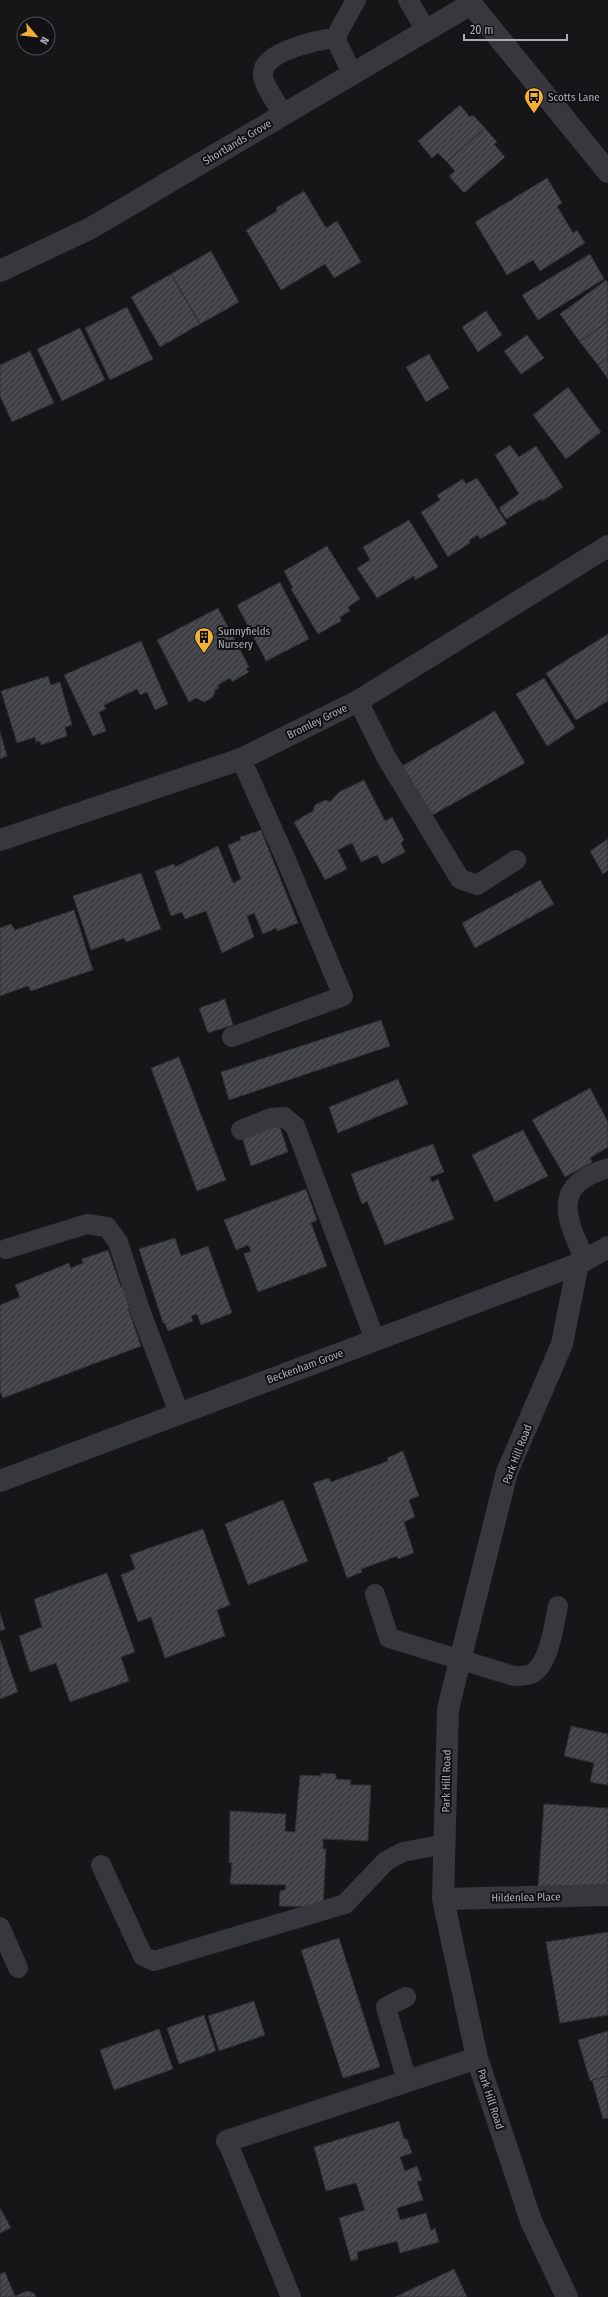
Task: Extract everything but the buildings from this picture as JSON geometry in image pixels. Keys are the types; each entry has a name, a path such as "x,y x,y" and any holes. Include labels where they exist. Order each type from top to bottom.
{"street":[{"name":"Shortlands Grove","path":"0,271 92,228 426,30 469,2"},
{"path":"469,2 608,172"},
{"name":"Bromley Grove","path":"0,840 241,759 358,701 608,546"},
{"name":"Beckenham Grove","path":"0,1481 582,1262 608,1247"},
{"name":"Park Hill Road","path":"567,2297 531,2221 477,2058 443,1898 448,1710 507,1472 562,1344 582,1262"},
{"name":"Hildenlea Place","path":"443,1898 608,1895"},
{"path":"227,2141 477,2058"}],"lane":[{"path":"335,38 356,0"},
{"path":"408,0 426,30"},
{"path":"335,38 352,73"},
{"path":"283,114 263,76 264,68 268,61 303,43 335,38"},
{"path":"358,701 386,757 460,879 477,886 516,860"},
{"path":"232,1037 343,996 284,855 241,759"},
{"path":"241,1130 284,1117 295,1126 375,1340"},
{"path":"582,1262 567,1216 567,1201 581,1179 608,1168"},
{"path":"6,1248 87,1224 108,1227 118,1242 140,1310 179,1413"},
{"path":"375,1594 389,1638 514,1676 532,1674 540,1666 546,1656 558,1606"},
{"path":"101,1865 143,1956 154,1961 345,1904 386,1861 403,1852 445,1844"},
{"path":"0,1927 18,1968"},
{"path":"406,1997 386,2007 408,2080"},
{"path":"227,2141 290,2297"}],"place":[{"name":"Scotts Lane","path":"534,114"},
{"name":"Sunnyfields Nursery","path":"204,654"}]}
